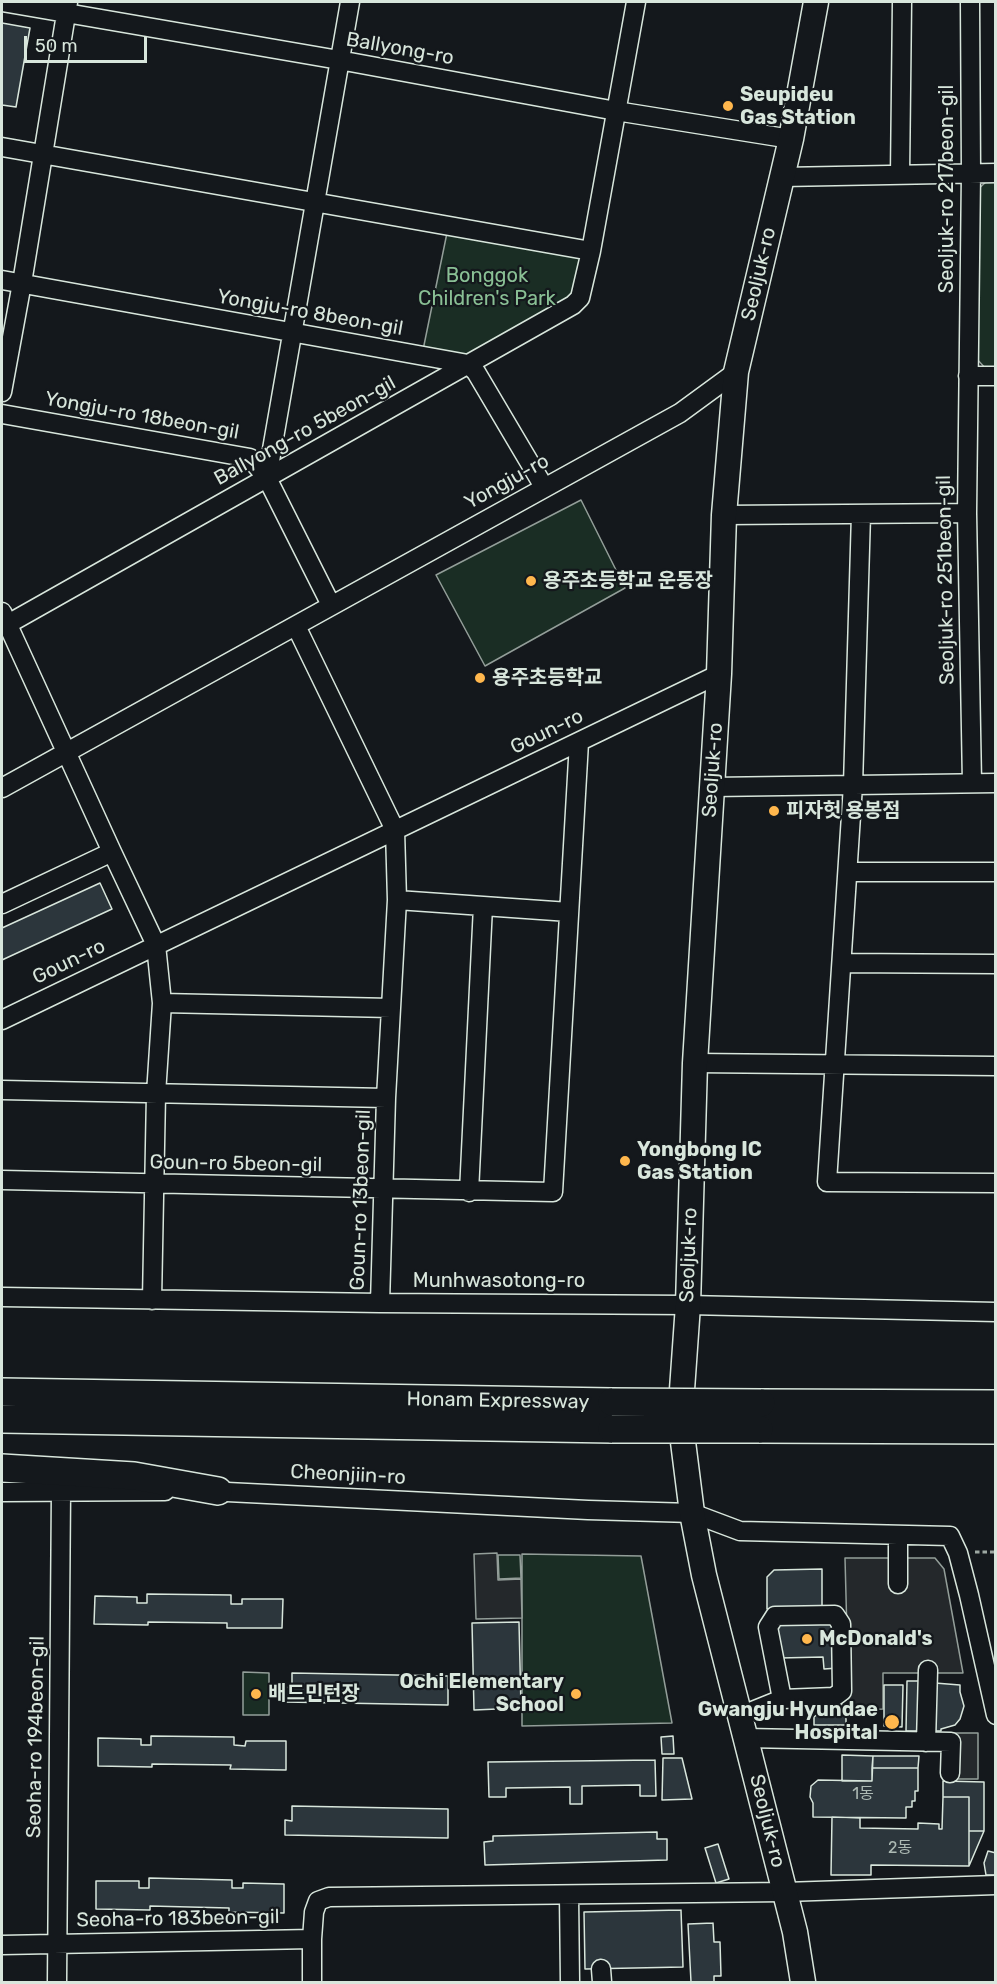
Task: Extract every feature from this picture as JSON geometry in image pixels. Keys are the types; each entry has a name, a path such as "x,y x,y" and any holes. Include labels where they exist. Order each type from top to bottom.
{"highway":[{"name":"Honam Expressway","path":"2,1392 612,1402 996,1404"},
{"name":"Honam Expressway","path":"2,1419 612,1429 996,1430"},
{"path":"2,1468 134,1476 218,1491"}],"main road":[{"name":"Seoljuk-ro","path":"803,1983 795,1932 704,1575 692,1513 681,1418 688,1305 695,1063 719,674 724,515 736,372 791,140 816,2"}],"street":[{"path":"267,478 350,2"},
{"name":"Ballyong-ro 5beon-gil","path":"4,618 267,478 573,305 580,298 591,251 636,2"},
{"path":"900,175 902,2"},
{"name":"Seoljuk-ro 217beon-gil","path":"968,376 971,173 970,2"},
{"name":"Ballyong-ro","path":"2,3 66,8 616,111 791,140"},
{"path":"2,392 22,283 66,8"},
{"path":"2,147 591,251"},
{"path":"782,177 996,173"},
{"name":"Yongju-ro 8beon-gil","path":"2,280 468,364"},
{"path":"468,364 476,372 544,487"},
{"name":"Yongju-ro","path":"2,788 680,414 736,372"},
{"path":"968,376 996,376"},
{"name":"Seoljuk-ro 251beon-gil","path":"968,376 967,513 972,783"},
{"name":"Yongju-ro 18beon-gil","path":"2,414 250,458 267,478 331,605"},
{"path":"724,515 967,513"},
{"path":"861,514 853,785 827,1182 996,1183"},
{"path":"4,618 156,945 162,1003 156,1094 152,1300"},
{"path":"296,626 395,830"},
{"name":"Goun-ro","path":"2,1020 719,674"},
{"name":"Goun-ro 5beon-gil","path":"2,1180 469,1192 552,1192 579,742"},
{"path":"712,787 996,783"},
{"name":"Goun-ro 13beon-gil","path":"380,1303 386,1098 398,900 395,830"},
{"path":"2,904 112,852"},
{"path":"848,872 996,872"},
{"path":"398,900 569,912"},
{"path":"469,1192 483,906"},
{"path":"842,963 996,964"},
{"path":"162,1003 391,1008"},
{"path":"695,1063 996,1066"},
{"name":"Goun-ro 13beon-gil","path":"2,1090 386,1098"},
{"name":"Munhwasotong-ro","path":"2,1297 688,1305 996,1312"},
{"name":"Seoha-ro 194beon-gil","path":"57,1983 61,1491"},
{"name":"Cheonjiin-ro","path":"2,1492 218,1491 588,1510 692,1513 740,1532 950,1536 958,1553 969,1595 996,1714"},
{"path":"898,1535 898,1584"},
{"path":"742,1727 782,1699 834,1697 842,1691 841,1624 836,1615 775,1616 768,1627 782,1699"},
{"path":"926,1742 928,1670"},
{"path":"742,1727 951,1742 950,1773"},
{"path":"312,1983 314,1912 318,1901 329,1897 785,1892 996,1885"},
{"path":"569,1895 570,1983"},
{"name":"Seoha-ro 183beon-gil","path":"2,1945 312,1939"}],"green space":[{"path":"995,179 995,370 987,370 975,357 974,193 988,180"},
{"name":"Bonggok Children's Park","path":"448,228 583,255 577,283 571,294 563,301 465,359 423,350"},
{"name":"용주초등학교 운동장","path":"581,500 625,588 485,666 436,575"},
{"path":"522,1554 641,1556 672,1723 522,1726"},
{"path":"498,1555 520,1555 521,1578 499,1579"},
{"name":"배드민턴장","path":"243,1672 269,1673 269,1715 243,1715"}],"shaded area":[{"path":"497,1553 498,1580 521,1579 522,1618 476,1619 474,1554"},
{"path":"845,1558 935,1558 944,1569 963,1673 883,1673 883,1709 849,1710"},
{"path":"956,1733 978,1733 978,1779 956,1779"}],"building":[{"path":"2,23 30,28 16,107 2,105"},
{"path":"100,883 112,909 2,960 2,928"},
{"path":"822,1569 822,1608 767,1609 767,1577 774,1570"},
{"path":"147,1594 231,1595 231,1604 242,1604 242,1599 283,1599 282,1628 227,1628 227,1623 94,1624 95,1596 137,1597 137,1603 147,1603"},
{"name":"McDonald's","path":"803,1620 837,1622 838,1668 824,1669 823,1657 780,1658 775,1626"},
{"path":"519,1622 521,1708 474,1710 472,1623"},
{"path":"292,1673 448,1676 448,1705 285,1702 285,1687 292,1688"},
{"path":"907,1681 935,1681 935,1683 960,1685 964,1706 960,1719 955,1725 941,1729 941,1731 906,1731"},
{"path":"884,1685 903,1685 902,1727 884,1726"},
{"path":"829,1705 846,1705 846,1725 814,1725 814,1717"},
{"path":"151,1736 234,1737 234,1745 245,1746 246,1741 286,1741 286,1770 230,1769 231,1765 98,1766 98,1738 141,1739 141,1745 151,1745"},
{"path":"673,1736 674,1754 662,1754 661,1737"},
{"path":"842,1755 873,1756 872,1781 842,1781"},
{"path":"873,1756 919,1756 918,1768 872,1768"},
{"path":"663,1758 682,1758 692,1799 662,1800"},
{"path":"655,1760 656,1796 640,1796 640,1785 582,1786 582,1804 570,1804 570,1787 506,1788 506,1797 489,1797 488,1762"},
{"path":"872,1768 918,1768 918,1791 915,1791 915,1801 912,1801 912,1807 906,1807 906,1818 813,1817 811,1786 818,1780 872,1781"},
{"path":"943,1781 984,1782 984,1831 969,1831 969,1797 943,1797"},
{"path":"943,1797 969,1797 969,1866 871,1865 871,1875 831,1875 832,1817 860,1818 860,1828 918,1829 918,1823 939,1824 939,1829 942,1829"},
{"path":"292,1806 448,1809 448,1838 285,1835 285,1820 292,1821"},
{"path":"969,1831 984,1831 969,1866"},
{"path":"657,1832 657,1839 667,1839 667,1860 485,1865 484,1842 493,1841 493,1836"},
{"path":"718,1844 729,1879 716,1883 705,1848"},
{"path":"988,1851 996,1853 996,1875 986,1875 984,1863"},
{"path":"149,1878 232,1880 232,1888 243,1888 243,1883 284,1884 284,1913 229,1912 229,1908 150,1906 150,1910 96,1909 96,1881 139,1881 139,1888 149,1888"},
{"path":"681,1910 683,1967 585,1969 584,1912"},
{"path":"713,1923 714,1942 720,1942 721,1976 714,1976 714,1982 691,1982 688,1924"}],"place":[{"name":"Seupideu Gas Station","path":"728,106"},
{"name":"용주초등학교 운동장","path":"531,581"},
{"name":"용주초등학교","path":"480,678"},
{"name":"피자헛 용봉점","path":"774,811"},
{"name":"Yongbong IC Gas Station","path":"625,1161"},
{"name":"McDonald's","path":"807,1639"},
{"name":"배드민턴장","path":"256,1694"},
{"name":"Ochi Elementary School","path":"576,1694"},
{"name":"Gwangju Hyundae Hospital","path":"892,1722"}]}
